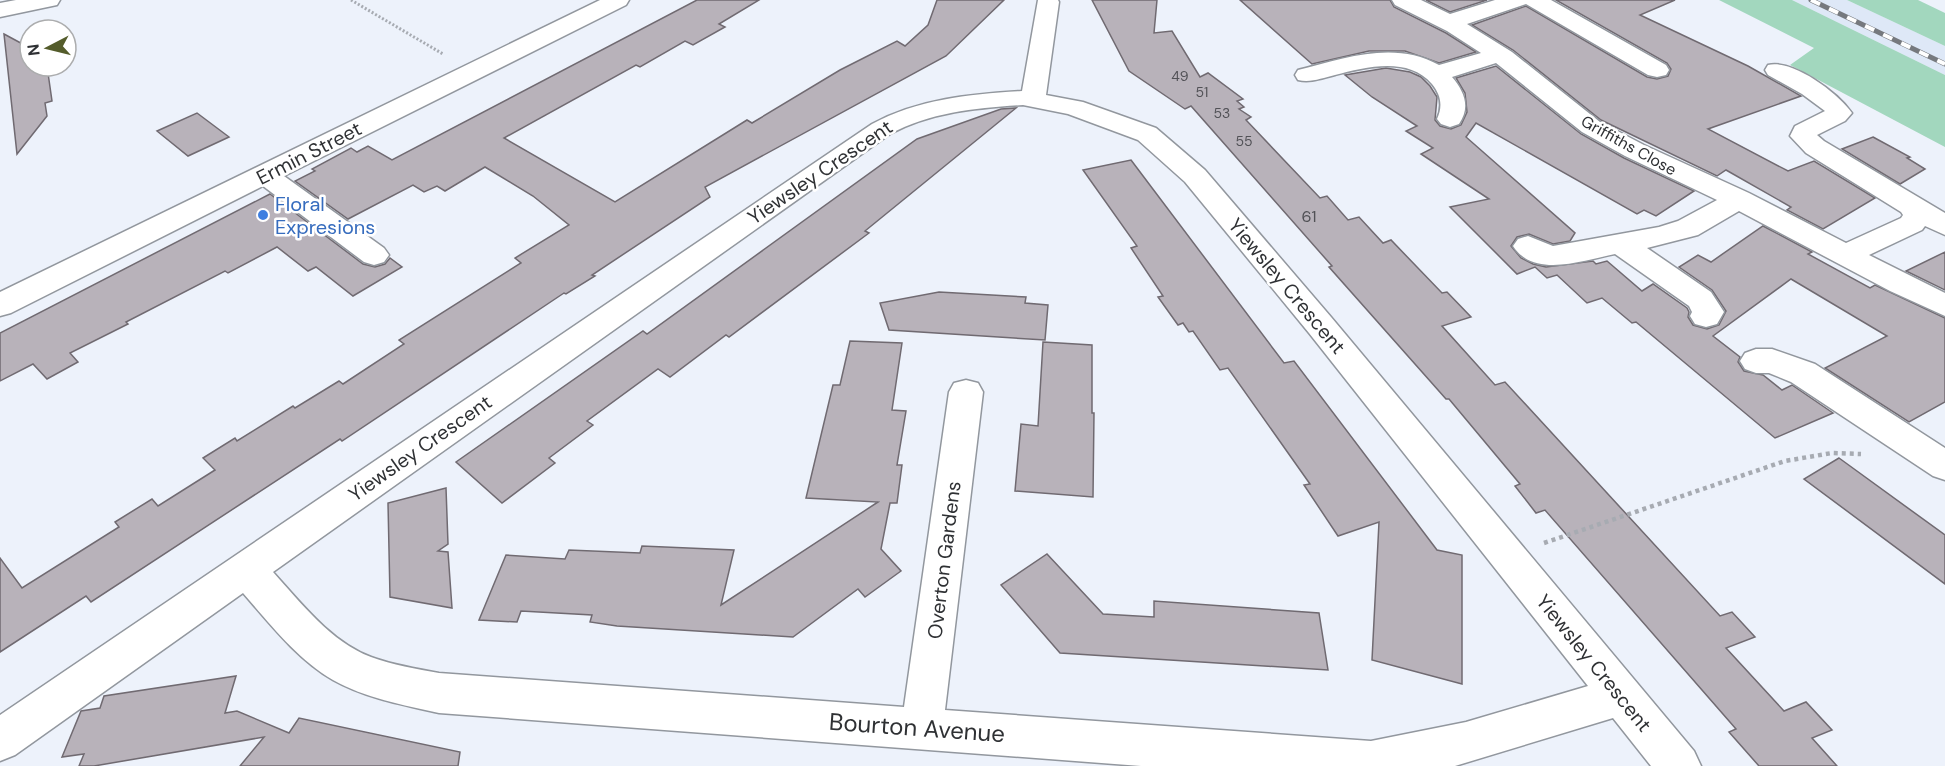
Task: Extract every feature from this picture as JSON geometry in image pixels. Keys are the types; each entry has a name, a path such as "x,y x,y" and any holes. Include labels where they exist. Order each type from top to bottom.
{"street":[{"path":"0,10 49,0"},
{"name":"Ermin Street","path":"0,305 618,0"},
{"name":"Griffiths Close","path":"1403,0 1449,22 1499,55 1589,126 1664,166 1739,200 1945,305"},
{"path":"1449,22 1518,0"},
{"path":"1535,0 1657,70"},
{"path":"1033,99 1048,2"},
{"path":"1436,74 1499,55"},
{"path":"1307,75 1365,60 1383,58 1406,61 1436,74 1450,92 1454,105 1450,119"},
{"path":"1777,70 1822,97 1839,112 1836,116 1803,131 1803,136 1808,141 1945,226"},
{"name":"Yiewsley Crescent","path":"0,740 248,571 605,318 882,129 910,116 937,108 989,100 1033,99 1093,113 1147,134 1195,176 1320,325 1679,766"},
{"path":"265,175 374,255"},
{"path":"1528,246 1536,252 1553,256 1609,246 1688,228 1739,200"},
{"path":"1846,254 1912,224 1917,215 1912,206"},
{"path":"1609,246 1700,299 1707,307 1706,316"},
{"path":"1756,361 1772,361 1803,373 1939,472"},
{"name":"Overton Gardens","path":"922,728 966,392"},
{"name":"Bourton Avenue","path":"248,571 308,638 347,666 390,682 439,693 1371,762 1478,740 1537,724 1620,696"}],"path":[{"path":"351,0 472,71"},
{"path":"1507,556 1747,473 1810,455 1848,452 1866,454 1939,472"}],"shaded area":[{"path":"1792,0 1847,0 1945,46 1945,75"}],"green space":[{"path":"1719,0 1792,0 1945,75 1945,147 1790,65 1814,48"},
{"path":"1847,0 1918,0 1945,13 1945,46"}],"building":[{"path":"697,0 759,0 719,24 725,27 693,45 685,41 640,67 636,65 504,138 615,202 747,120 752,123 840,70 897,41 905,46 928,25 937,0 1004,0 946,56 705,187 710,197 592,275 595,276 566,294 564,293 342,441 340,439 91,602 86,596 0,652 0,558 22,588 119,527 115,522 152,499 158,506 215,470 203,458 235,438 237,441 339,381 343,384 404,344 399,340 521,263 515,258 569,225 533,196 485,167 445,191 437,186 424,192 413,185 348,219 295,181 351,148 357,152 368,146 392,160"},
{"path":"1092,0 1157,0 1154,33 1172,31 1200,77 1208,73 1243,99 1237,101 1244,107 1239,109 1251,117 1246,120 1320,198 1327,196 1348,220 1359,217 1383,243 1391,240 1442,293 1447,292 1471,317 1442,326 1495,385 1505,382 1720,616 1732,612 1755,637 1726,648 1784,711 1806,702 1832,730 1812,738 1837,766 1759,766 1729,732 1736,729 1545,510 1536,513 1515,486 1520,484 1449,399 1446,399 1329,267 1332,266 1191,106 1185,109 1129,71"},
{"path":"1240,0 1390,0 1394,7 1446,33 1476,52 1439,63 1405,51 1369,51 1312,64"},
{"path":"1426,0 1487,0 1450,12"},
{"path":"1556,0 1675,0 1640,15 1748,66 1801,96 1708,129 1788,171 1814,161 1875,198 1823,229 1787,210 1791,207 1726,170 1717,176 1601,120 1513,50 1472,25 1526,6 1647,77 1657,79 1668,76 1671,69 1667,63"},
{"path":"4,34 18,42 18,78 49,78 52,101 45,103 47,116 17,154"},
{"path":"1496,66 1581,134 1624,158 1694,191 1656,216 1644,210 1637,214 1476,123 1466,137 1575,233 1570,241 1553,244 1529,234 1517,237 1511,246 1521,258 1546,267 1593,261 1596,264 1607,261 1642,291 1653,284 1687,308 1688,317 1693,325 1707,329 1719,325 1726,311 1712,290 1679,267 1698,255 1711,262 1763,226 1812,252 1808,254 1870,288 1875,285 1945,318 1945,402 1909,422 1825,368 1887,336 1791,279 1713,336 1740,357 1738,362 1744,371 1763,375 1782,390 1792,385 1833,413 1775,438 1636,322 1632,323 1602,298 1587,303 1557,275 1547,278 1535,267 1517,274 1450,207 1489,199 1421,154 1433,148 1406,131 1417,126 1372,97 1345,75 1386,68 1410,72 1421,77 1437,97 1435,120 1440,126 1451,129 1461,125 1467,112 1465,93 1456,78"},
{"path":"1016,108 865,231 869,233 729,337 726,335 670,377 658,369 587,421 593,425 549,458 555,463 502,503 456,462 643,331 647,334 917,139 1001,109"},
{"path":"197,113 229,137 188,156 157,131"},
{"path":"1873,137 1910,157 1907,158 1925,169 1900,184 1842,149"},
{"path":"1131,160 1284,363 1294,361 1437,550 1462,555 1462,684 1372,660 1379,522 1338,536 1304,485 1310,484 1228,368 1220,370 1193,331 1189,332 1183,323 1178,325 1158,297 1163,296 1131,248 1137,246 1083,170"},
{"path":"270,194 363,264 375,267 385,264 390,258 402,267 353,296 316,267 308,271 277,247 228,273 225,271 70,353 78,362 47,379 33,364 0,381 0,333"},
{"path":"1945,252 1945,290 1906,271"},
{"path":"939,292 1026,297 1025,303 1048,305 1045,340 889,330 880,303"},
{"path":"850,341 902,343 892,410 906,411 897,465 902,465 897,503 890,503 881,549 901,571 865,597 858,589 793,637 617,626 590,622 592,615 521,611 517,622 479,620 506,555 565,559 569,550 640,553 642,546 734,550 721,605 878,502 806,498 833,385 840,385"},
{"path":"1043,342 1092,345 1093,497 1015,491 1021,424 1038,426"},
{"path":"1839,458 1945,535 1945,584 1804,479"},
{"path":"446,488 448,544 438,551 448,552 452,608 390,597 388,503"},
{"path":"1047,554 1103,614 1154,617 1154,601 1319,613 1328,670 1060,653 1001,585"},
{"path":"236,676 225,713 237,711 289,733 299,718 460,752 458,766 240,766 264,737 94,766 79,766 84,754 62,757 81,711 100,708 104,696"}],"railway":[{"path":"1811,0 1945,64"}],"place":[{"name":"Floral Expresions","path":"263,215"}]}
